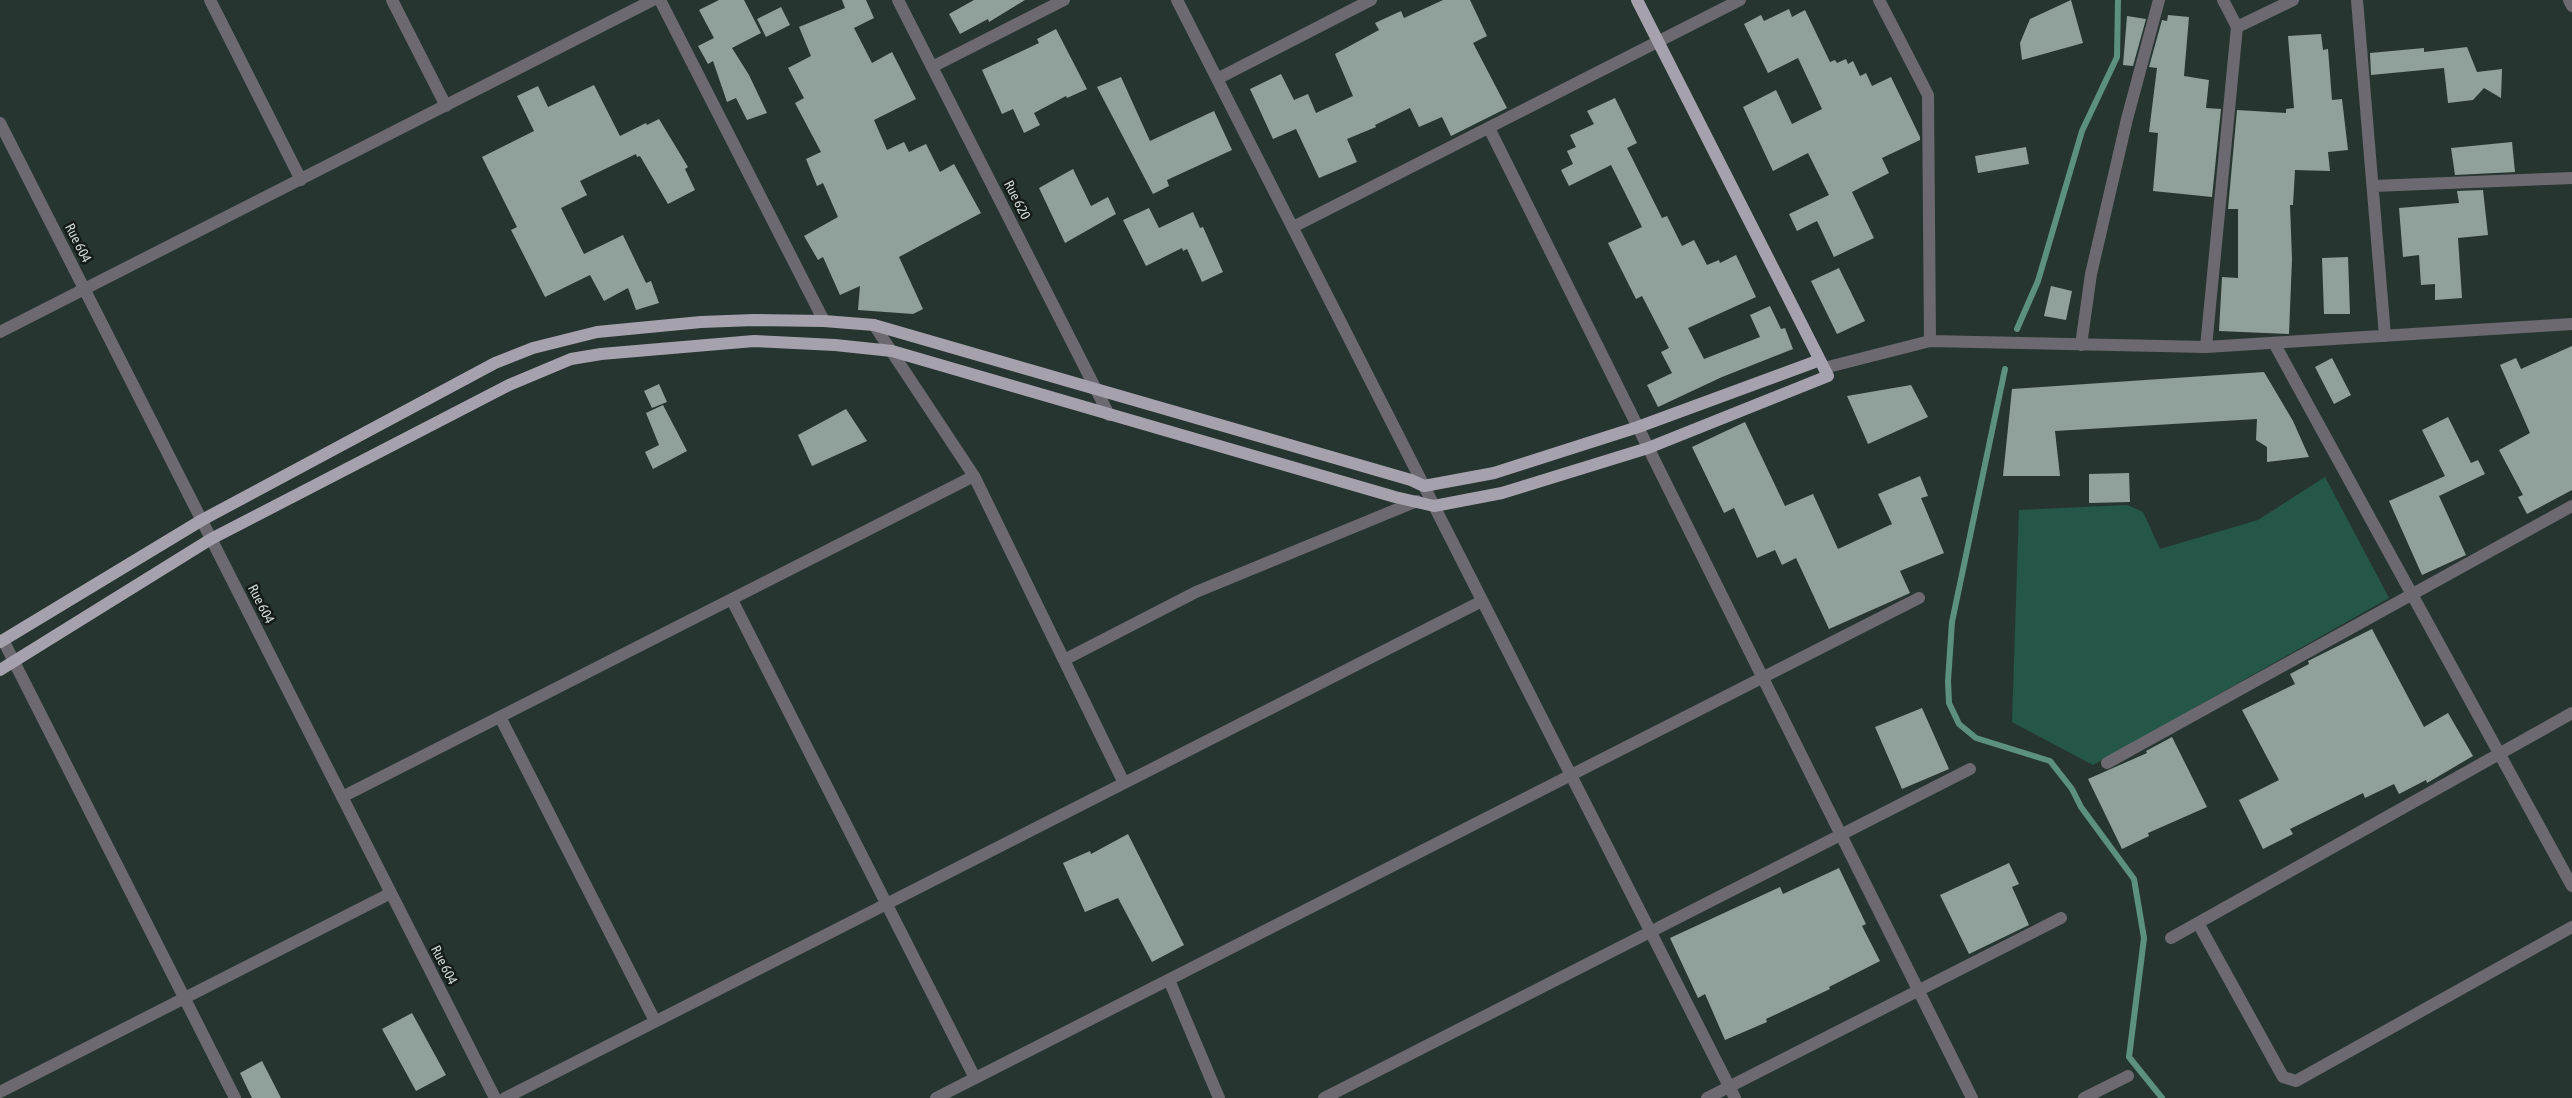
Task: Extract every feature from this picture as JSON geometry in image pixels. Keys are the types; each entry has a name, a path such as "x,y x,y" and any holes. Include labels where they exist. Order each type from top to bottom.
{"main road":[{"path":"1637,0 1824,368"},
{"path":"1,641 202,520 495,363 533,348 597,332 701,322 824,321 874,324 1411,480 1424,486 1494,473 1824,368"},
{"path":"0,670 212,539 509,385 571,359 639,349 754,340 892,351 1395,497 1434,506 1502,493 1648,448 1824,368"}],"street":[{"path":"210,0 301,180"},
{"path":"392,0 446,106"},
{"path":"0,332 653,0"},
{"path":"660,0 824,321"},
{"name":"Rue 620","path":"898,0 1109,414"},
{"path":"932,67 1064,0"},
{"path":"1177,0 1732,1092"},
{"path":"1217,79 1371,0"},
{"path":"1292,228 1740,0"},
{"path":"1879,0 1928,95 1930,340"},
{"path":"2081,345 2091,274 2127,119 2158,0"},
{"path":"2206,347 2237,28 2223,0"},
{"path":"2237,28 2294,0"},
{"path":"2357,0 2385,336"},
{"path":"2569,0 2572,6"},
{"name":"Rue 604","path":"0,123 495,1098"},
{"path":"1489,128 1972,1098"},
{"path":"2373,186 2572,178"},
{"path":"874,324 974,476 1124,783"},
{"path":"1824,368 1930,340 2206,347 2572,324"},
{"path":"2274,343 2572,886"},
{"path":"342,797 974,476"},
{"path":"1064,660 1196,592 1417,501"},
{"path":"2107,763 2572,506"},
{"path":"936,1098 1919,598"},
{"path":"732,600 975,1078"},
{"path":"505,1098 1482,601"},
{"path":"1,641 14,662 235,1098"},
{"path":"2171,938 2572,713"},
{"path":"500,717 655,1022"},
{"path":"1324,1098 1970,770"},
{"path":"0,1092 391,894"},
{"path":"1707,1098 1732,1092 1918,991 2061,918"},
{"path":"2198,923 2283,1077 2296,1081 2572,927"},
{"path":"1169,980 1220,1098"},
{"path":"2084,1098 2128,1076"}],"green space":[{"path":"2325,477 2389,598 2093,765 2012,722 2019,510 2127,505 2143,512 2160,549 2258,520"}],"building":[{"path":"719,0 744,0 761,33 732,48 749,75 767,113 747,120 736,98 727,102 713,61 708,64 698,46 714,38 699,10"},
{"path":"842,0 866,0 874,18 854,28 872,63 892,52 916,99 874,120 887,150 904,142 909,152 926,144 940,172 954,164 981,213 899,257 923,309 913,314 858,310 860,286 840,295 823,257 818,260 804,236 838,217 823,183 817,186 806,159 821,152 795,103 804,98 788,68 811,56 799,27 845,8"},
{"path":"974,0 1025,0 989,22 988,19 960,34 949,14"},
{"path":"1443,0 1470,0 1487,36 1473,43 1507,108 1451,136 1442,117 1419,127 1410,108 1375,125 1376,127 1347,139 1357,162 1319,178 1296,129 1273,139 1250,89 1281,74 1294,100 1308,94 1316,113 1353,96 1335,54 1379,30 1375,23 1401,11 1404,18"},
{"path":"2071,0 2083,43 2022,60 2020,43 2030,19"},
{"path":"781,7 790,25 766,37 757,19"},
{"path":"1789,9 1792,17 1805,10 1830,62 1835,60 1837,63 1846,59 1848,64 1853,61 1860,76 1866,73 1872,86 1891,77 1920,137 1920,140 1882,158 1889,173 1852,192 1874,238 1834,257 1817,221 1797,231 1789,214 1829,195 1808,153 1773,171 1743,107 1776,90 1792,124 1822,109 1798,58 1768,73 1744,24 1761,15 1764,21"},
{"path":"2168,15 2189,17 2184,76 2209,80 2206,108 2221,109 2212,197 2153,191 2158,133 2149,132 2157,68 2149,67 2162,20 2167,21"},
{"path":"2127,16 2146,19 2133,66 2123,65"},
{"path":"1056,29 1087,89 1067,98 1066,96 1034,113 1040,125 1024,133 1013,109 1002,114 982,70 1039,43 1037,39"},
{"path":"2321,34 2323,50 2328,49 2332,100 2342,99 2348,150 2328,152 2330,171 2295,170 2293,205 2290,205 2292,259 2289,334 2219,331 2222,277 2238,278 2238,209 2228,209 2237,110 2286,113 2286,109 2294,108 2288,36"},
{"path":"2467,47 2477,72 2502,69 2501,98 2484,88 2473,100 2448,103 2444,68 2371,75 2370,53 2424,48 2424,52"},
{"path":"1121,77 1150,141 1214,111 1232,150 1167,180 1169,186 1153,194 1097,87"},
{"path":"594,85 620,136 646,123 647,125 659,119 688,167 685,169 695,190 668,204 640,156 637,157 636,154 580,181 587,195 561,208 584,254 623,235 646,283 651,281 659,303 636,310 628,288 604,301 590,275 545,297 511,230 517,227 482,157 534,131 517,96 538,86 548,107"},
{"path":"1615,98 1637,143 1627,148 1662,218 1667,216 1682,246 1694,240 1707,265 1719,260 1720,263 1736,255 1756,297 1688,328 1704,359 1760,337 1750,315 1770,306 1781,329 1785,328 1793,349 1722,377 1658,407 1647,385 1672,373 1661,352 1669,348 1642,296 1636,299 1608,243 1642,227 1611,165 1569,186 1561,170 1573,164 1567,151 1576,147 1570,135 1594,124 1587,111"},
{"path":"2512,142 2515,172 2455,175 2451,148"},
{"path":"2026,147 2029,164 1978,173 1975,156"},
{"path":"1073,169 1091,206 1108,197 1116,214 1065,243 1039,188"},
{"path":"2483,190 2488,235 2458,238 2462,298 2435,300 2435,284 2421,285 2419,255 2403,257 2399,208 2459,203 2457,191"},
{"path":"1149,208 1159,228 1193,212 1200,228 1203,227 1223,272 1202,282 1187,249 1183,251 1182,248 1146,266 1123,220"},
{"path":"2348,257 2350,314 2324,314 2322,258"},
{"path":"1839,268 1865,321 1837,334 1811,281"},
{"path":"2051,286 2072,291 2066,320 2044,316"},
{"path":"2572,346 2572,490 2527,514 2518,497 2523,495 2499,450 2530,433 2500,365 2516,358 2521,369"},
{"path":"2332,358 2351,395 2334,404 2315,367"},
{"path":"2264,372 2293,421 2309,457 2267,462 2267,447 2256,440 2257,419 2055,431 2060,476 2003,476 2012,389"},
{"path":"659,384 667,402 652,408 644,391"},
{"path":"1911,385 1928,417 1868,444 1847,396"},
{"path":"663,405 687,451 653,469 645,452 659,445 646,413"},
{"path":"846,409 867,441 812,466 798,435"},
{"path":"2448,417 2471,463 2478,460 2485,474 2439,496 2466,555 2422,575 2389,501 2445,476 2422,430"},
{"path":"1745,422 1785,506 1813,494 1838,549 1892,524 1878,494 1920,476 1928,496 1921,498 1944,553 1900,571 1910,593 1829,629 1796,558 1782,565 1775,550 1757,558 1734,508 1724,513 1692,447"},
{"path":"2129,473 2130,502 2089,503 2089,474"},
{"path":"2372,629 2424,727 2448,713 2473,756 2427,783 2426,780 2399,794 2394,784 2365,798 2363,793 2290,829 2293,834 2263,849 2239,800 2279,780 2242,710 2295,684 2290,674 2309,664 2308,661"},
{"path":"1922,708 1949,769 1902,789 1875,727"},
{"path":"2172,737 2207,807 2148,833 2149,836 2122,849 2088,779 2147,753 2146,751"},
{"path":"1128,834 1184,945 1152,962 1118,898 1085,912 1063,863 1090,851 1091,854"},
{"path":"2009,863 2019,884 2012,887 2029,925 1969,954 1940,895"},
{"path":"1839,868 1866,924 1862,926 1880,961 1829,987 1830,989 1766,1019 1767,1022 1725,1040 1705,994 1698,998 1670,938 1780,887 1783,894"},
{"path":"412,1013 446,1075 416,1091 382,1029"},
{"path":"262,1061 281,1098 252,1098 240,1073"}],"waterway":[{"path":"2017,329 2038,281 2082,131 2117,57 2118,0"},
{"path":"2005,369 1952,622 1948,681 1949,703 1959,724 1976,738 2050,761 2072,789 2081,807 2134,879 2144,938 2129,1057 2162,1098"}]}
